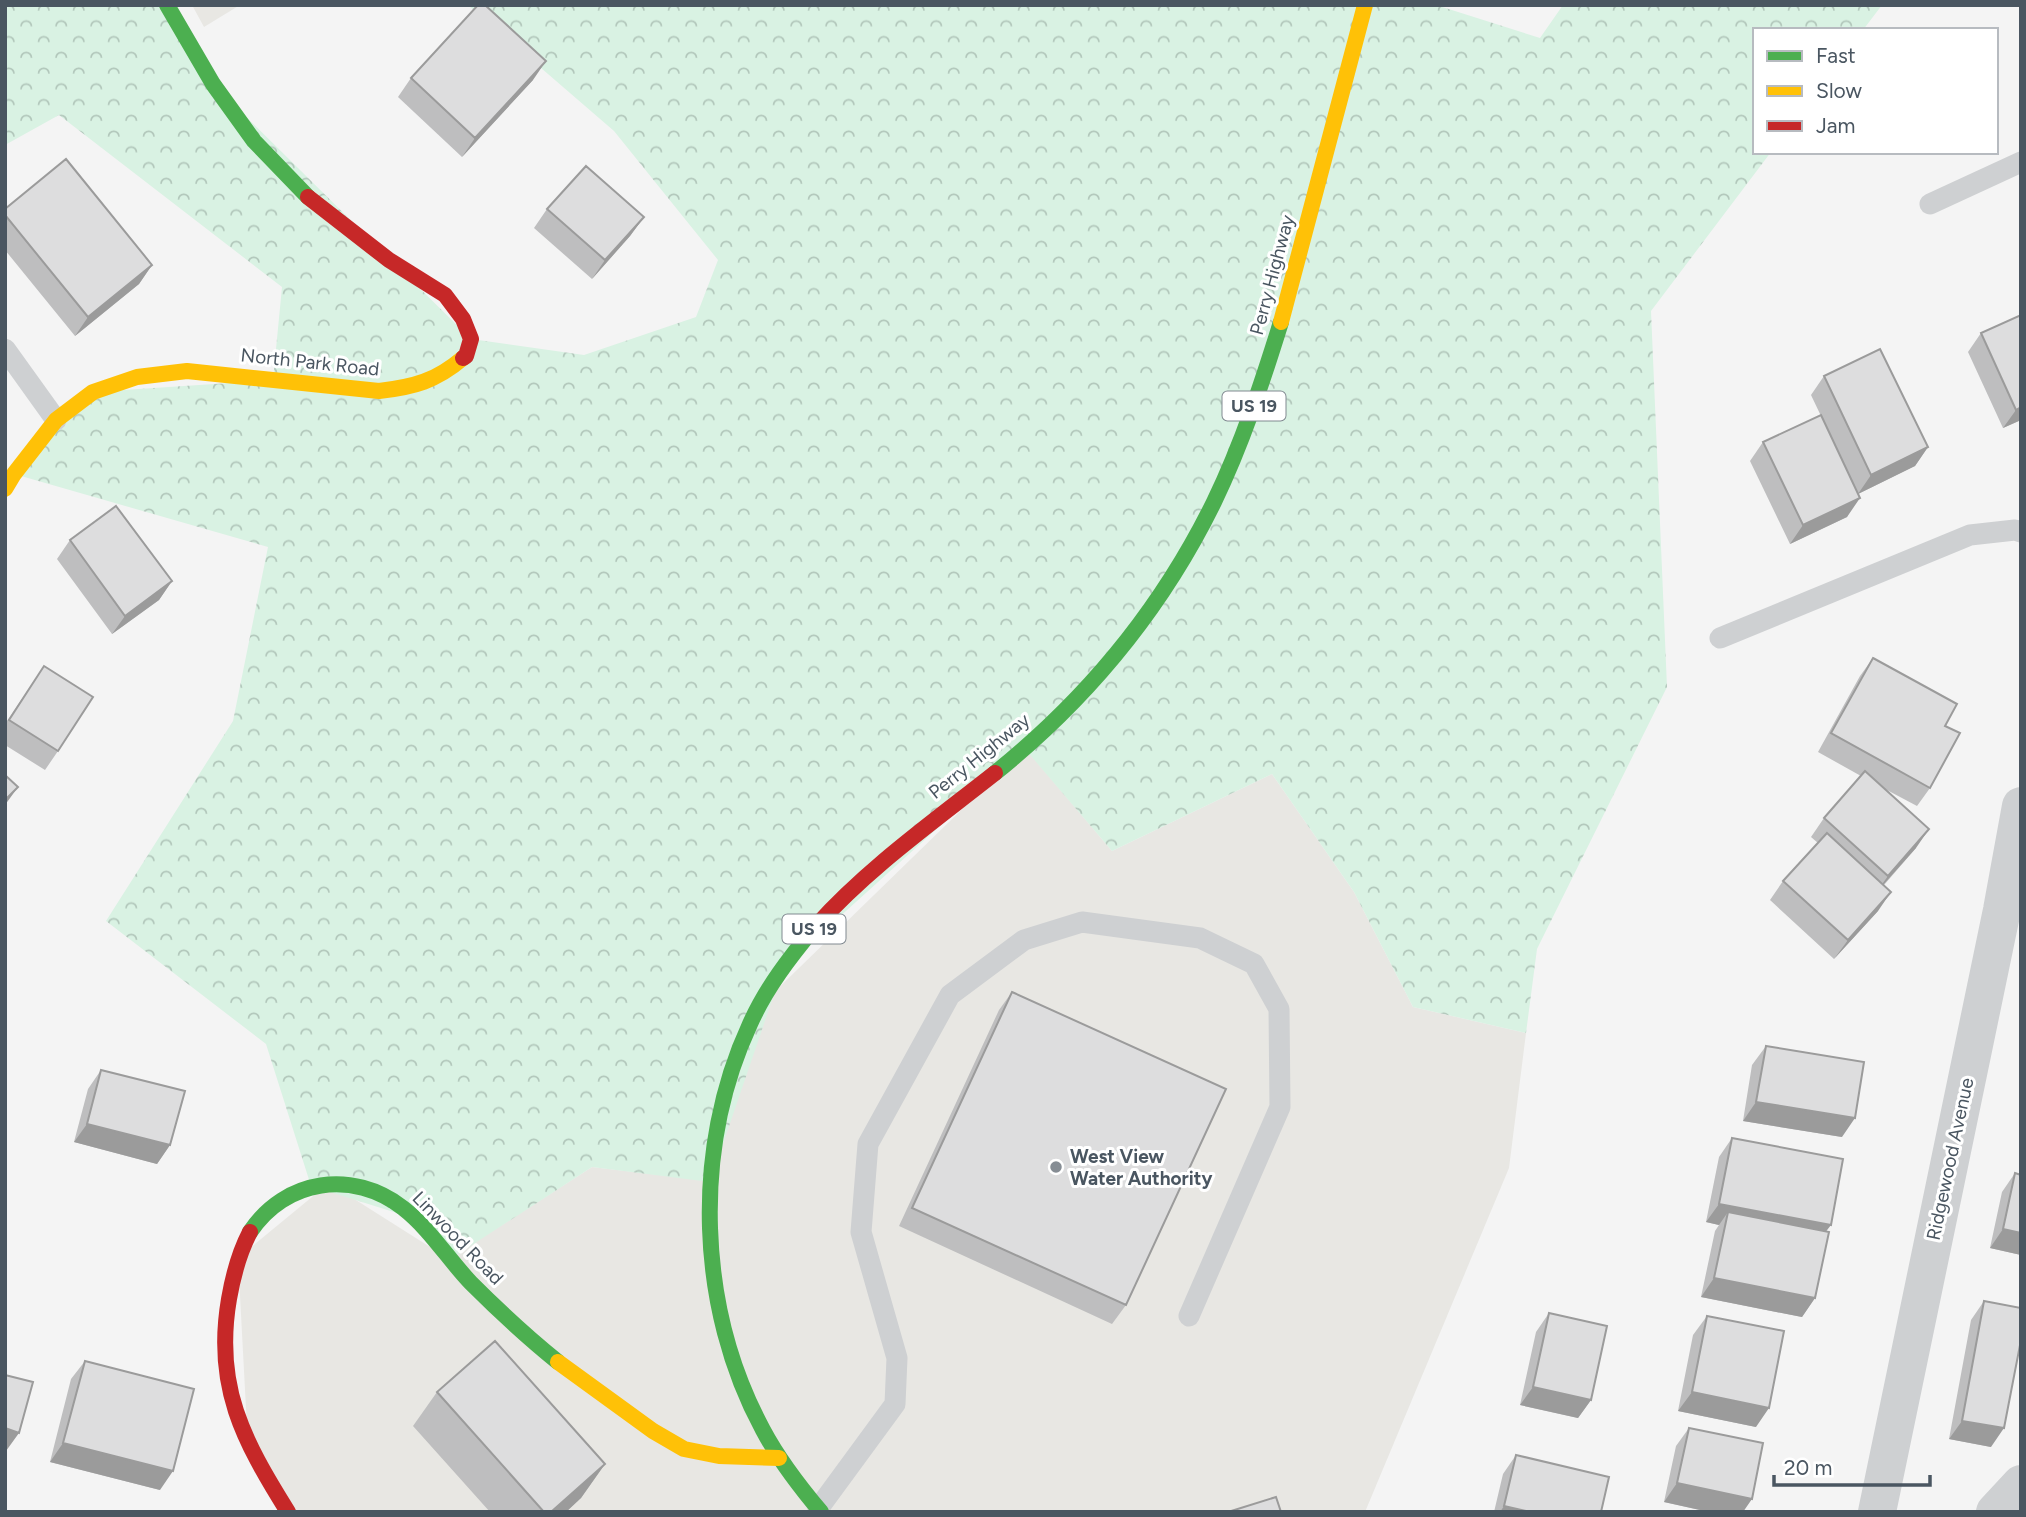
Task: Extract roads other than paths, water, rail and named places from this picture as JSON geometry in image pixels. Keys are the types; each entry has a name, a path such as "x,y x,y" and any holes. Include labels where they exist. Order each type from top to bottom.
{"street":[{"name":"North Park Road","path":"5,489 56,420 93,392 137,377 187,371 379,391 409,388 447,372 466,356 471,339 463,319 444,295 389,260 313,201 254,141 213,84 167,5"},
{"name":"Perry Highway","path":"819,1510 779,1458 757,1419 724,1329 715,1282 710,1232 710,1182 715,1137 725,1092 740,1050 759,1007 783,968 813,930 888,856 1025,748 1062,715 1132,633 1196,538 1222,489 1268,368 1365,5"},
{"name":"Ridgewood Avenue","path":"1877,1512 2011,909 2021,807"},
{"name":"Linwood Road","path":"288,1512 248,1446 236,1417 228,1388 225,1328 238,1258 250,1232 264,1214 279,1202 303,1189 329,1183 363,1187 399,1204 416,1219 467,1278 522,1332 611,1402 672,1443 700,1454 779,1458"},
{"path":"1995,1512 2021,1484"}],"lane":[{"path":"1930,204 2021,162"},
{"path":"5,349 56,420"},
{"path":"1720,638 1970,535 2015,530 2021,532"},
{"path":"819,1510 895,1404 897,1358 861,1232 868,1144 950,995 1024,940 1083,922 1200,938 1254,964 1279,1009 1280,1107 1189,1317"}],"place":[{"name":"West View Water Authority","path":"1056,1167"}]}
